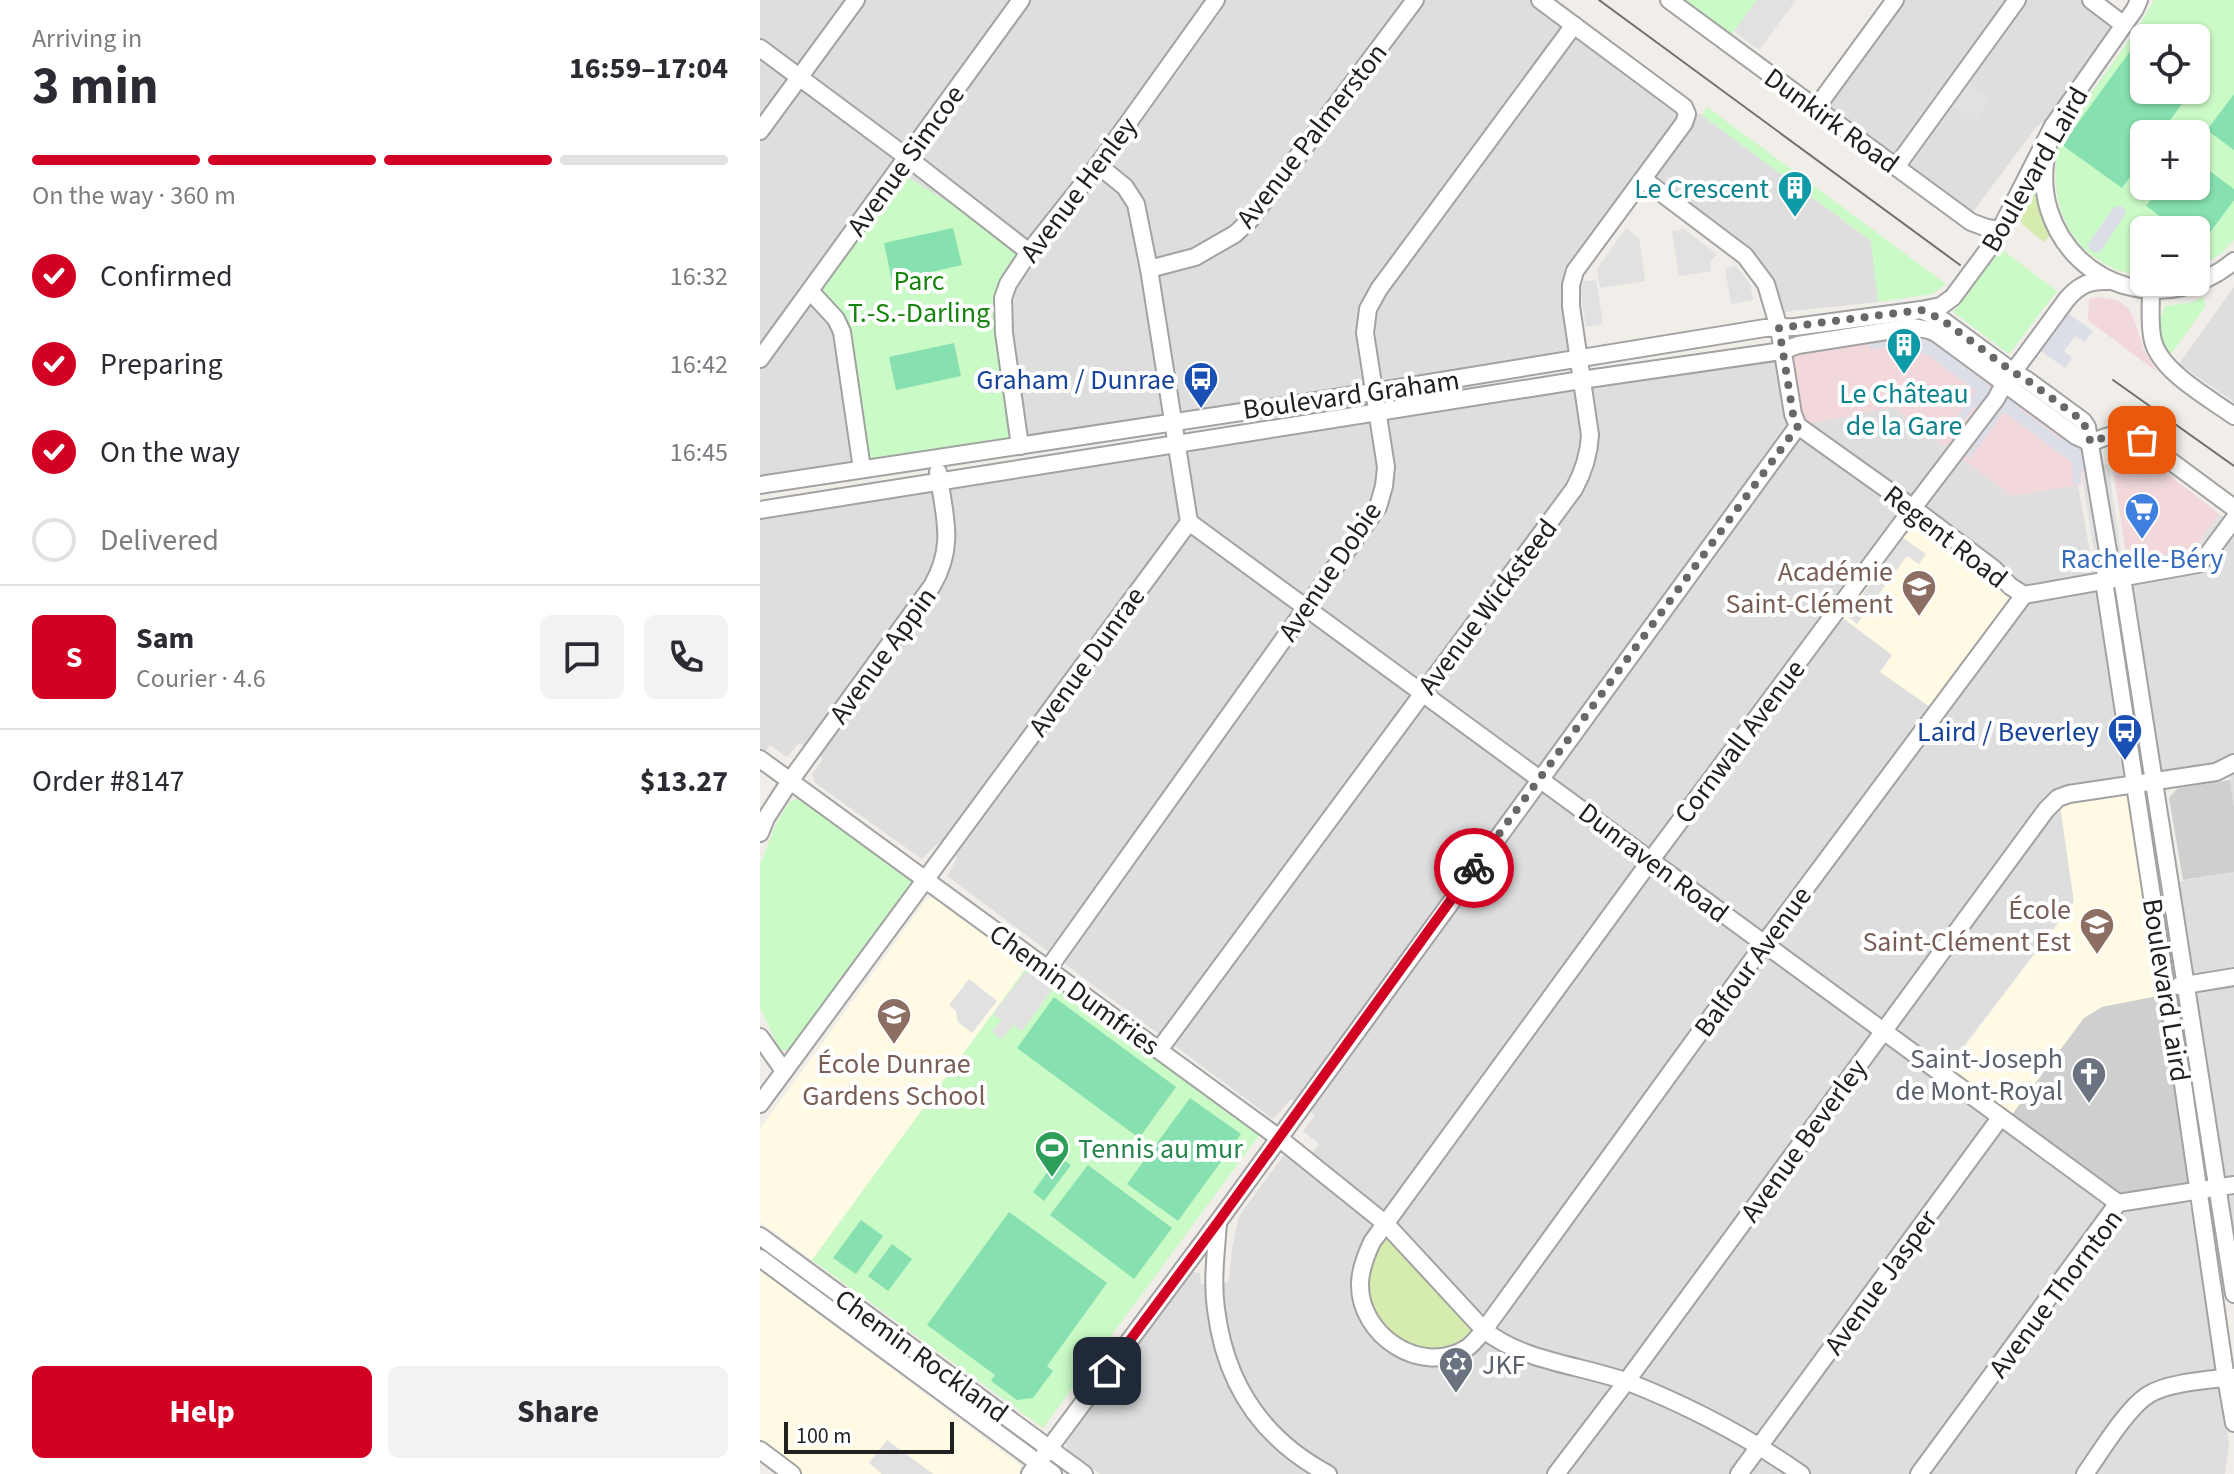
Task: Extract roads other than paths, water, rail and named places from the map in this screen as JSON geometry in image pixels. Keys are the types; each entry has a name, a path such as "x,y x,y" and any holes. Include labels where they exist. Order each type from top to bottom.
{"street":[{"path":"760,131 856,0"},
{"name":"Avenue Simcoe","path":"760,359 1021,0"},
{"name":"Avenue Henley","path":"1020,446 1002,314 1008,284 1216,0"},
{"name":"Avenue Palmerston","path":"1149,269 1195,257 1235,234 1250,220 1415,0"},
{"path":"1540,0 1574,25"},
{"name":"Dunkirk Road","path":"1669,0 1971,222 1997,236"},
{"path":"1816,108 1895,0"},
{"path":"1896,167 2017,0"},
{"path":"2091,0 2124,25"},
{"name":"Boulevard Laird","path":"1938,326 1953,297 1997,236 2053,126 2139,0"},
{"name":"Avenue Wicksteed","path":"1159,1050 1574,489 1584,471 1590,452 1590,435 1570,300 1575,271 1684,123 1687,114 1684,107 1574,25"},
{"name":"Avenue Dobie","path":"1048,969 1378,507 1386,467 1365,333 1365,319 1373,298 1574,25"},
{"path":"760,48 1029,252"},
{"path":"2053,126 2044,166 2044,183 2055,225 2076,254 2108,281 2130,288"},
{"path":"1098,165 1125,187 1136,204 1189,522"},
{"path":"1034,1468 1218,1222 1798,426 1793,414 1779,328 1766,284 1745,256 1643,179"},
{"path":"2210,276 2234,261"},
{"name":"Cornwall Avenue","path":"1386,1224 1651,860 1996,399 2067,299 2087,283 2108,281"},
{"path":"811,292 836,319 842,332 862,469"},
{"path":"2151,296 2151,331 2158,353 2176,374 2234,416"},
{"path":"1921,310 1941,306 1953,297"},
{"path":"1921,310 2008,378 2027,380 2083,421 2091,443 2109,435 2132,435 2234,508"},
{"name":"Boulevard Graham","path":"760,485 1779,328 1921,310"},
{"name":"Boulevard Graham","path":"760,510 1782,351 1798,345 1912,327 1929,330 1938,326"},
{"name":"Regent Road","path":"1798,426 1913,508 2024,595 2198,564 2234,519"},
{"name":"Boulevard Laird","path":"2091,443 2109,557 2104,581 2198,1191 2230,1378 2234,1423"},
{"name":"Avenue Appin","path":"760,833 790,781 942,569 947,532 936,459"},
{"name":"Dunraven Road","path":"1189,522 2118,1203"},
{"name":"Avenue Dunrae","path":"760,1104 1189,522"},
{"name":"Boulevard Laird","path":"2109,557 2122,577 2187,985 2226,1186 2234,1294"},
{"name":"Balfour Avenue","path":"1484,1330 1764,944 2024,595"},
{"name":"Chemin Dumfries","path":"760,759 1279,1138 1386,1224 1497,1341 1552,1361 1626,1382 1698,1413 1759,1446 1801,1474"},
{"name":"Avenue Beverley","path":"1556,1474 2053,803 2069,794 2216,772 2234,763"},
{"path":"2166,988 2234,977"},
{"path":"760,1037 784,1071"},
{"name":"Avenue Jasper","path":"1739,1474 2000,1118"},
{"name":"Avenue Thornton","path":"1919,1474 2118,1203 2226,1186"},
{"path":"1218,1222 1214,1275 1216,1308 1222,1344 1232,1372 1262,1424 1284,1446 1328,1474"},
{"path":"1386,1224 1372,1242 1360,1283 1362,1304 1380,1335 1393,1346 1409,1353 1437,1356 1453,1355 1469,1347 1484,1330"},
{"name":"Chemin Rockland","path":"760,1236 1084,1474"},
{"name":"Chemin Rockland","path":"760,1258 1034,1468 1053,1474"},
{"path":"2085,1474 2124,1420 2146,1396 2163,1388 2230,1378"},
{"path":"760,1450 792,1474"}],"tram line":[{"path":"1599,0 1960,265"},
{"path":"2113,380 2234,466"}],"place":[{"name":"Le Crescent","path":"1795,219"},
{"name":"Le Château de la Gare","path":"1904,376"},
{"name":"Graham / Dunrae","path":"1201,410"},
{"name":"Rachelle-Béry","path":"2142,541"},
{"name":"Académie Saint-Clément","path":"1919,618"},
{"name":"Laird / Beverley","path":"2125,762"},
{"name":"École Saint-Clément Est","path":"2097,956"},
{"name":"École Dunrae Gardens School","path":"894,1046"},
{"name":"Saint-Joseph de Mont-Royal","path":"2089,1105"},
{"name":"Tennis au mur","path":"1052,1179"},
{"name":"JKF","path":"1456,1395"}],"park label":[{"name":"Parc T.-S.-Darling","path":"919,296"}]}
